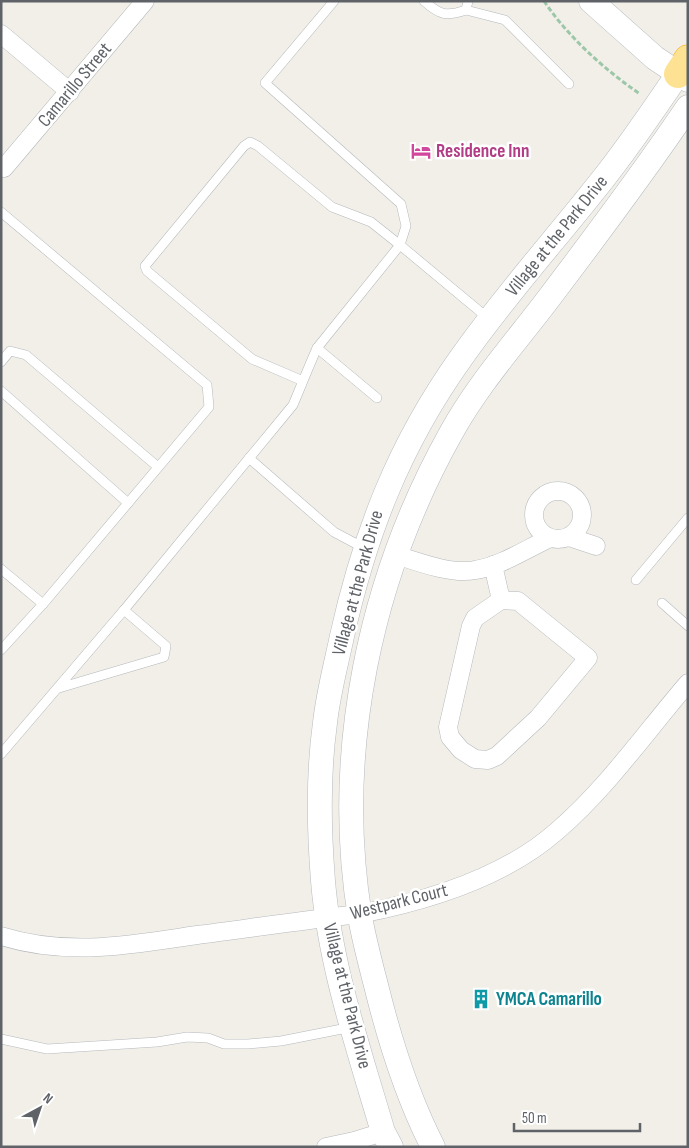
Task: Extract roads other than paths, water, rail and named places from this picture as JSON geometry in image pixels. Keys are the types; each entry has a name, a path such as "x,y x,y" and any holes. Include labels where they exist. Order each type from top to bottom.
{"street":[{"name":"Camarillo Street","path":"4,168 145,1"},
{"path":"591,1 655,58 685,71"},
{"path":"1,34 70,92"},
{"name":"Village at the Park Drive","path":"387,1139 338,975 322,871 320,773 324,730 349,605 364,548 383,496 431,402 489,319 605,177 685,71"},
{"name":"Village at the Park Drive","path":"433,1147 393,1052 366,946 360,914 352,819 355,743 362,679 372,634 396,555 423,488 452,432 509,346 548,299 688,107"},
{"path":"569,537 580,523 581,509 577,501 570,495 556,492 543,496 537,504 534,517 536,526 542,534 550,538 560,539 569,537 596,546 580,523"},
{"path":"524,550 536,526"},
{"path":"396,555 442,568 474,571 493,565 550,538"},
{"path":"493,565 501,600"},
{"path":"501,600 518,601 588,658 538,718 496,756 488,760 474,759 461,750 450,738 448,726 471,626 475,618 501,600"},
{"name":"Westpark Court","path":"1,936 24,943 75,949 118,946 360,914 453,890 505,866 556,832 602,788 688,683"},
{"path":"326,1147 354,1141 387,1139"}],"lane":[{"path":"1,754 59,688 293,405 317,348 400,245 406,226 401,204 265,83 334,1"},
{"path":"424,1 436,11 445,14 450,15 467,6 505,20 569,84"},
{"path":"303,381 252,359 147,271 145,266 147,260 244,146 250,142 258,146 332,207 371,222 489,319"},
{"path":"1,212 207,385 209,408 43,604 3,645"},
{"path":"317,348 377,398"},
{"path":"1,362 10,351 26,355 158,467"},
{"path":"1,391 128,503"},
{"path":"249,458 334,532 364,548"},
{"path":"636,580 688,518"},
{"path":"1,569 43,604"},
{"path":"662,603 688,626"},
{"path":"59,688 164,658 166,646 124,610"},
{"path":"1,1039 47,1050 157,1042 187,1037 208,1038 224,1044 248,1044 281,1041 352,1027"}],"place":[{"name":"Residence Inn","path":"421,151"},
{"name":"YMCA Camarillo","path":"481,999"}]}
